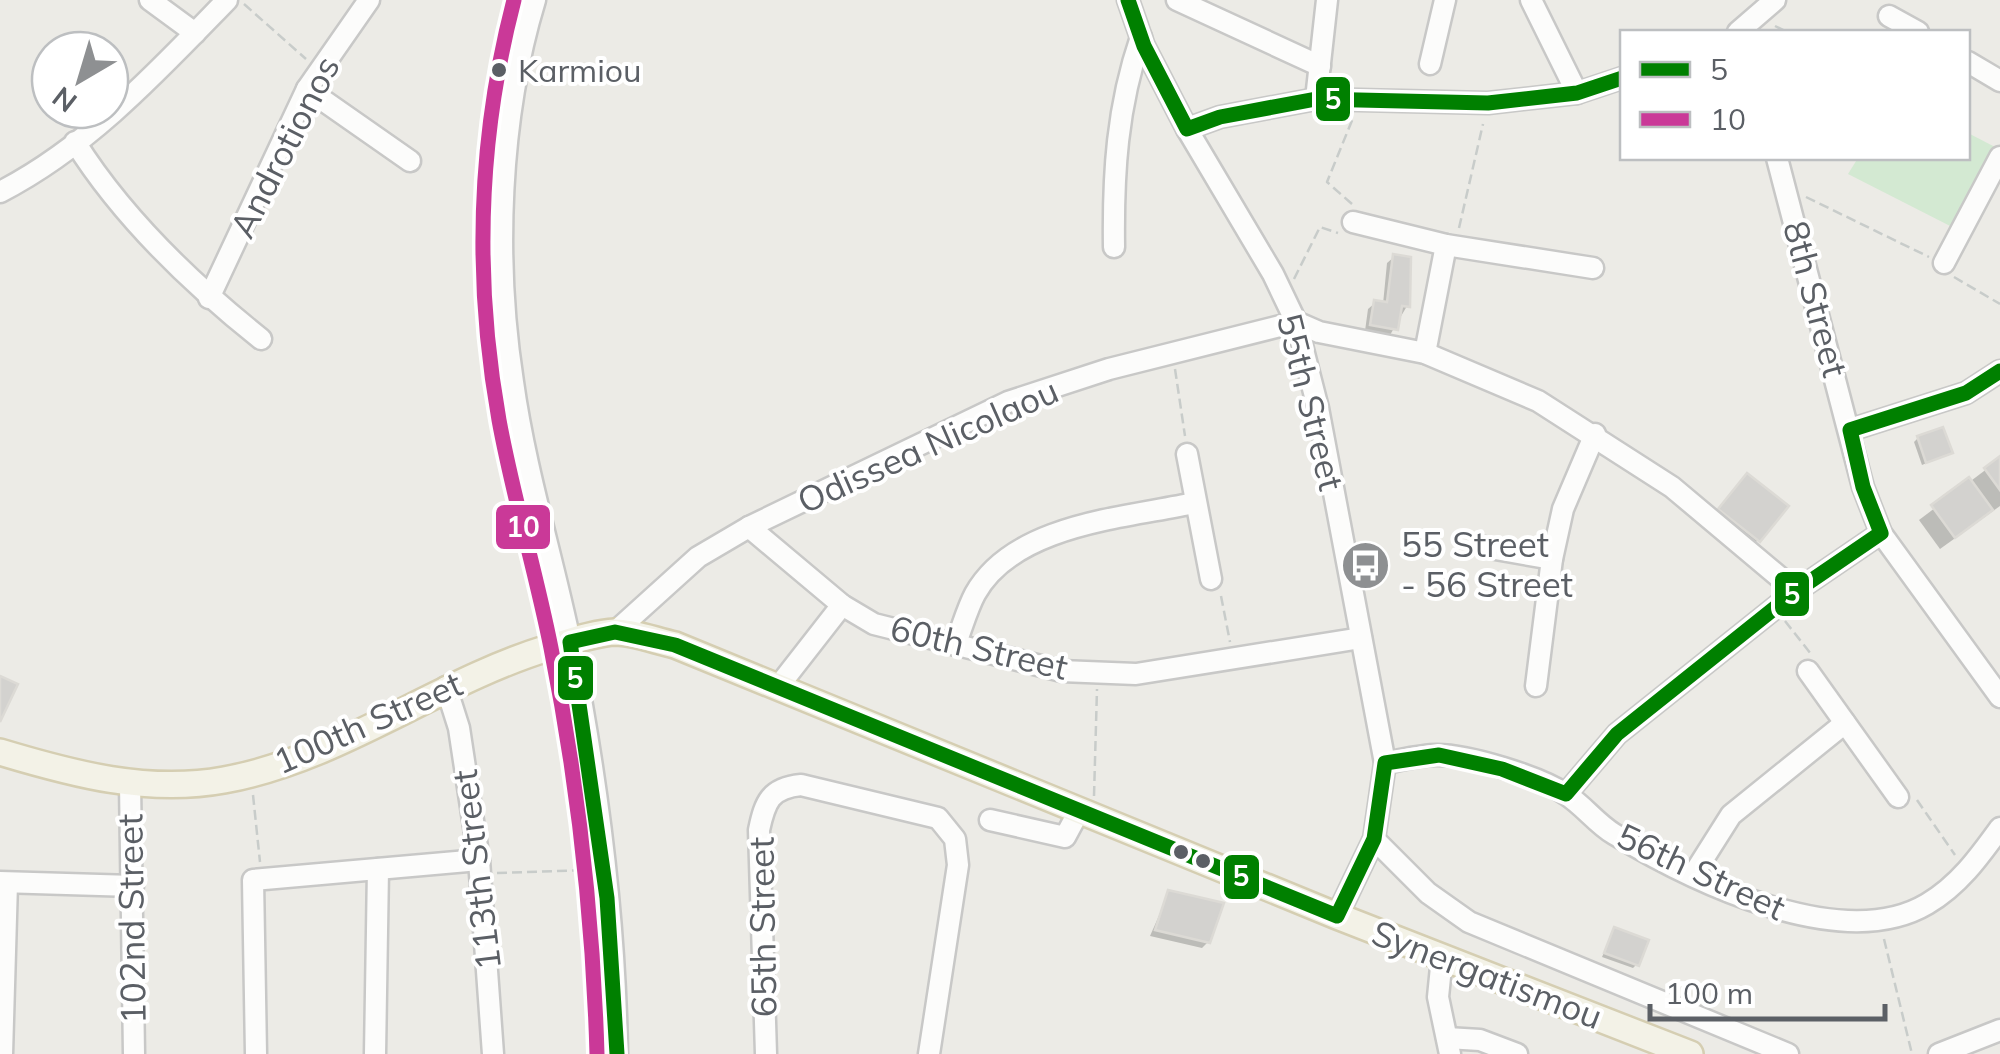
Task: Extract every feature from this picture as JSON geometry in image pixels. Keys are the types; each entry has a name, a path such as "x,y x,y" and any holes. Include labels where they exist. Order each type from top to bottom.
{"main road":[{"name":"100th Street","path":"0,752 130,784 174,786 251,774 328,746 446,687 570,642 615,632"},
{"name":"Synergatismou","path":"615,632 675,645 1337,916 1690,1054"}],"street":[{"path":"150,0 196,33"},
{"path":"0,192 76,142 227,0"},
{"name":"Androtionos","path":"210,298 308,89 369,0"},
{"name":"55th Street","path":"1128,0 1141,37 1187,129 1285,298 1296,322 1318,408 1384,763 1374,839 1337,916"},
{"path":"1176,0 1320,66"},
{"path":"1430,64 1445,0"},
{"path":"1531,0 1577,93"},
{"path":"1743,30 1775,0"},
{"path":"532,1 515,72 506,138 504,250 512,382 570,642 606,869 616,966 617,1054"},
{"path":"1316,99 1320,3"},
{"path":"1889,16 1914,30"},
{"path":"1114,247 1112,161 1126,83 1141,37"},
{"path":"1970,63 2000,80"},
{"path":"1187,129 1220,118 1316,99 1488,103 1577,93 1620,79"},
{"path":"308,89 410,161"},
{"path":"76,142 97,177 210,298 261,339"},
{"path":"1944,263 2000,156"},
{"name":"8th Street","path":"1778,160 1863,487 1881,533 2000,698"},
{"path":"1353,222 1450,246 1592,268"},
{"path":"1425,353 1450,246"},
{"path":"1296,322 1318,332 1425,353 1538,400 1672,487 1796,591"},
{"name":"Odissea Nicolaou","path":"615,632 698,558 749,527 1008,402 1173,353 1296,322"},
{"path":"1850,430 1966,392 2000,371"},
{"path":"1536,686 1552,559 1563,509 1595,434"},
{"path":"1187,454 1211,579"},
{"path":"955,645 976,591 1012,555 1052,535 1194,502"},
{"name":"60th Street","path":"749,527 842,605 874,624 1061,671 1136,674 1360,638"},
{"path":"1566,794 1617,734 1796,591 1881,533"},
{"path":"1484,547 1552,559"},
{"path":"778,688 842,605"},
{"path":"1808,672 1898,798"},
{"name":"113th Street","path":"446,687 459,728 480,867 493,1054"},
{"path":"1693,875 1731,816 1845,723"},
{"name":"56th Street","path":"1384,763 1439,755 1502,768 1566,794 1611,832 1693,875 1796,917 1861,922 1924,906 1968,872 2000,828"},
{"name":"102nd Street","path":"130,784 134,1054"},
{"name":"65th Street","path":"766,1054 760,830 766,801 780,787 801,786 938,818 954,839 958,865 929,1054"},
{"path":"990,820 1064,837 1086,813"},
{"path":"1374,839 1428,893 1469,922 1788,1054"},
{"path":"256,1054 254,880 378,869 480,867"},
{"path":"375,1054 378,869"},
{"path":"2,1054 4,882 133,886"},
{"path":"1442,957 1438,997 1449,1046 1480,1040 1517,1054"},
{"path":"1940,1054 2000,1030"}],"path":[{"path":"239,0 320,71"},
{"path":"1285,298 1320,227 1341,234 1353,222 1354,206 1327,182 1360,100"},
{"path":"1450,246 1488,103"},
{"path":"1785,186 1944,263 1953,277 2000,304"},
{"path":"1173,353 1187,454"},
{"path":"1211,579 1218,584 1234,658"},
{"path":"1775,608 1814,659 1808,672"},
{"path":"1086,813 1098,673"},
{"path":"251,774 260,869 254,880"},
{"path":"1898,798 1910,792 1968,872"},
{"path":"480,867 606,869"},
{"path":"1879,918 1912,1054"}],"green space":[{"path":"1970,134 1997,148 1958,230 1848,174 1857,160 1970,160"}],"building":[{"path":"1393,254 1411,257 1410,307 1402,306 1398,330 1370,325 1374,300 1387,302"},
{"path":"1943,427 1953,453 1926,463 1917,436"},
{"path":"2000,456 2000,490 1984,468"},
{"path":"1747,473 1789,506 1760,542 1718,509"},
{"path":"1969,477 1993,510 1955,538 1931,505"},
{"path":"0,676 18,684 0,722"},
{"path":"1168,890 1224,903 1210,943 1155,930"},
{"path":"1614,927 1649,940 1639,966 1604,953"}],"transit line":[{"name":"10","path":"514,0 493,104 487,157 483,262 486,315 499,420 545,620 569,749 588,901 597,1054"},
{"name":"5","path":"1128,0 1144,46 1187,129 1220,117 1316,99 1488,103 1577,93 1620,79"},
{"name":"5","path":"617,1054 607,898 570,642 615,632 675,645 1337,916 1374,839 1385,763 1439,755 1502,769 1566,794 1617,734 1796,591 1881,533 1863,487 1850,430 1966,393 2000,371"}],"place":[{"name":"Karmiou","path":"499,70"},
{"name":"55 Street - 56 Street","path":"1366,565"}]}
